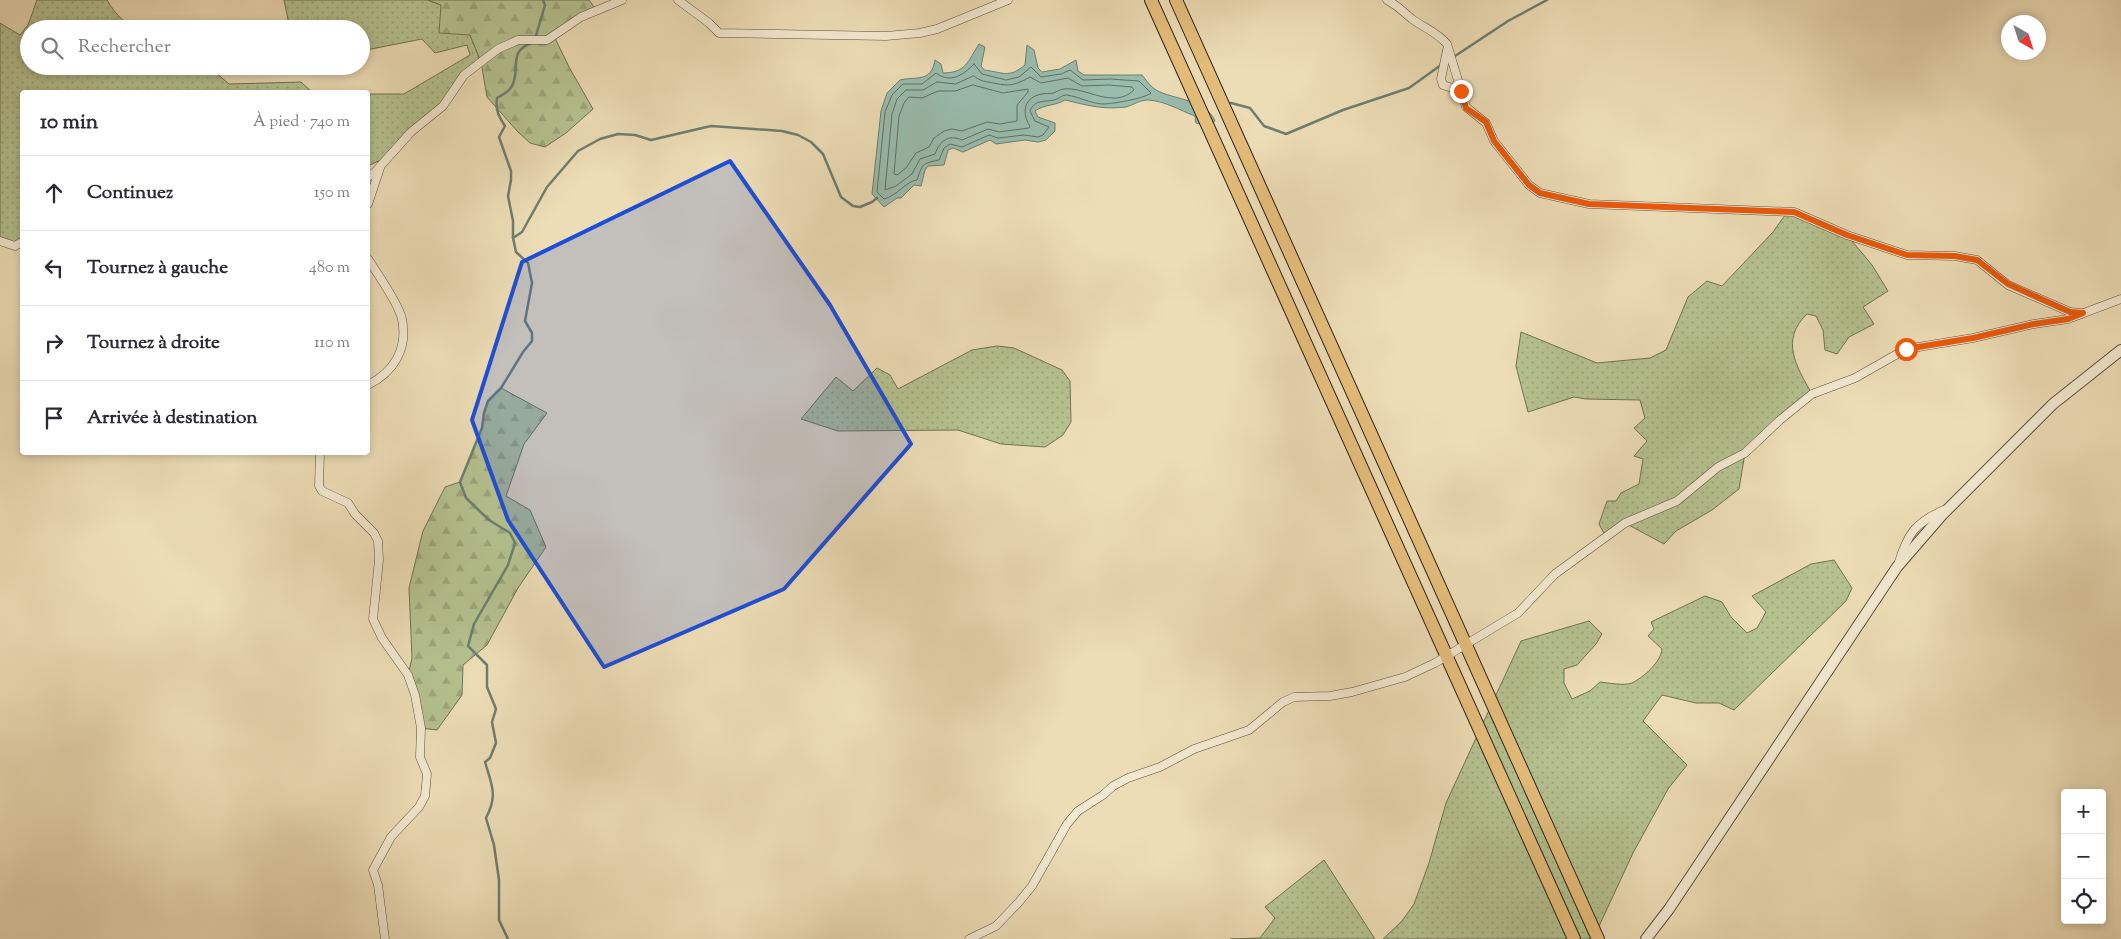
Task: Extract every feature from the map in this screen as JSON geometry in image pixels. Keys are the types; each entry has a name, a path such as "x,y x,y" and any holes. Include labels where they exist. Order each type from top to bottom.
{"highway":[{"path":"1151,0 1574,939"},
{"path":"1176,0 1358,403 1464,645 1598,939"}],"street":[{"path":"370,176 411,132 443,106 464,75 498,49 518,40 547,40 581,17 622,0"},
{"path":"678,0 709,23 719,33 886,36 920,33 937,29 1008,0"},
{"path":"1387,0 1402,8 1412,19 1441,36 1448,48 1466,108 1486,122 1494,141 1529,185 1540,193 1589,204 1794,212 1847,235 1907,255 1955,256 1977,260 2008,284 2070,312 2083,313"},
{"path":"1448,48 1441,79 1443,85 1461,91"},
{"path":"370,198 381,164"},
{"path":"0,241 15,246 20,243"},
{"path":"370,262 402,318 403,336 402,348 387,374 370,384"},
{"path":"969,939 996,926 1019,902 1032,886 1068,824 1078,812 1103,796 1113,786 1128,778 1160,767 1194,749 1249,730 1283,702 1294,697 1330,696 1405,677 1447,655 1518,613 1555,574 1625,523 1678,501 1718,467 1745,453 1812,394 1855,378 1906,349 2068,319 2121,299"},
{"path":"1646,939 1669,909 1897,567 1948,509 2053,404 2121,350"},
{"path":"320,455 319,486 322,491 348,503 355,514 374,532 378,541 380,560 372,619 382,638 408,675 421,728 420,757 427,774 425,796 419,807 391,837 373,870 378,885 385,939"}],"highlighted area":[{"path":"730,161 830,305 911,444 784,589 604,667 508,520 472,420 522,262"}],"green space":[{"path":"37,0 107,0 123,20 30,20"},
{"path":"284,0 428,0 441,5 470,35 481,62 464,75 443,106 387,157 370,165 370,94 404,94 470,55 467,45 435,53 422,39 370,49 370,20 288,20"},
{"path":"428,0 589,0 597,11 554,36 593,109 566,133 545,147 530,143 487,97 481,62 470,35 439,33 441,5"},
{"path":"0,23 20,35 20,75 218,75 229,84 301,82 310,90 20,90 20,242 0,241"},
{"path":"1788,211 1847,235 1872,265 1888,291 1863,307 1874,324 1849,337 1837,354 1825,350 1823,330 1816,316 1807,314 1799,324 1792,343 1796,363 1812,394 1745,453 1739,489 1712,510 1676,531 1664,544 1625,523 1606,537 1599,524 1607,501 1616,501 1621,493 1639,484 1643,459 1634,456 1647,441 1634,428 1645,418 1640,400 1574,397 1528,412 1516,366 1521,332 1597,363 1650,358 1666,350 1688,297 1707,281 1722,286 1773,232"},
{"path":"997,346 1014,348 1062,370 1070,381 1071,422 1063,435 1045,447 1001,444 958,430 838,431 801,419 836,377 853,391 877,368 890,375 898,389 972,350"},
{"path":"501,388 547,413 524,444 506,496 530,510 546,547 518,588 487,645 463,665 462,695 437,730 421,728 408,675 412,658 409,588 423,531 445,487 460,482 482,428 488,401"},
{"path":"1834,560 1852,588 1846,601 1734,710 1719,703 1696,703 1662,695 1643,721 1687,765 1668,789 1633,853 1593,939 1383,939 1402,921 1414,904 1429,863 1446,803 1521,641 1589,621 1602,634 1596,644 1577,665 1564,669 1564,683 1572,699 1590,691 1600,682 1632,683 1651,669 1659,659 1662,649 1648,636 1654,629 1651,622 1705,596 1722,602 1731,617 1747,633 1757,628 1766,612 1752,596 1811,564"},
{"path":"1324,860 1375,939 1230,939 1260,938 1275,918 1265,907"}],"water":[{"path":"979,44 985,47 981,66 984,70 1005,74 1014,72 1025,65 1027,45 1034,50 1038,68 1042,72 1060,69 1076,60 1078,71 1084,75 1142,75 1156,90 1205,108 1215,121 1204,125 1196,123 1195,116 1166,104 1148,100 1126,107 1109,108 1065,100 1035,111 1038,117 1055,123 1055,131 1046,140 1038,142 1025,140 996,144 990,140 963,152 953,148 948,150 944,165 928,166 925,170 921,186 914,185 901,198 897,198 884,207 872,194 881,111 887,93 900,80 927,75 933,67 935,60 941,64 943,73 957,71 966,65"}],"waterway":[{"path":"535,39 545,5 543,0"},
{"path":"1452,58 1508,21 1547,0"},
{"path":"508,939 499,920 499,880 494,845 486,818 492,803 493,790 485,762 490,758 496,743 492,722 496,709 487,687 487,665 468,646 474,624 508,565 515,543 510,533 489,520 466,498 460,482 482,428 488,401 501,388 532,341 532,333 525,321 532,283 528,263 516,252 513,238 513,221 508,196 511,171 499,137 505,126 498,113 497,106 497,98 507,92 512,86 517,56 524,46 532,43"},
{"path":"1231,103 1250,108 1264,126 1286,134 1343,110 1409,88 1441,65"},
{"path":"513,238 522,232 547,187 578,151 600,139 618,134 635,135 651,140 711,126 782,131 798,135 811,142 823,154 841,197 853,206 860,207 877,198"}],"route":[{"path":"1461,91 1466,108 1486,122 1494,141 1529,185 1540,193 1589,204 1794,212 1847,235 1907,255 1955,256 1977,260 1990,268 2008,284 2070,312 2083,313 2068,319 1906,349"}]}
